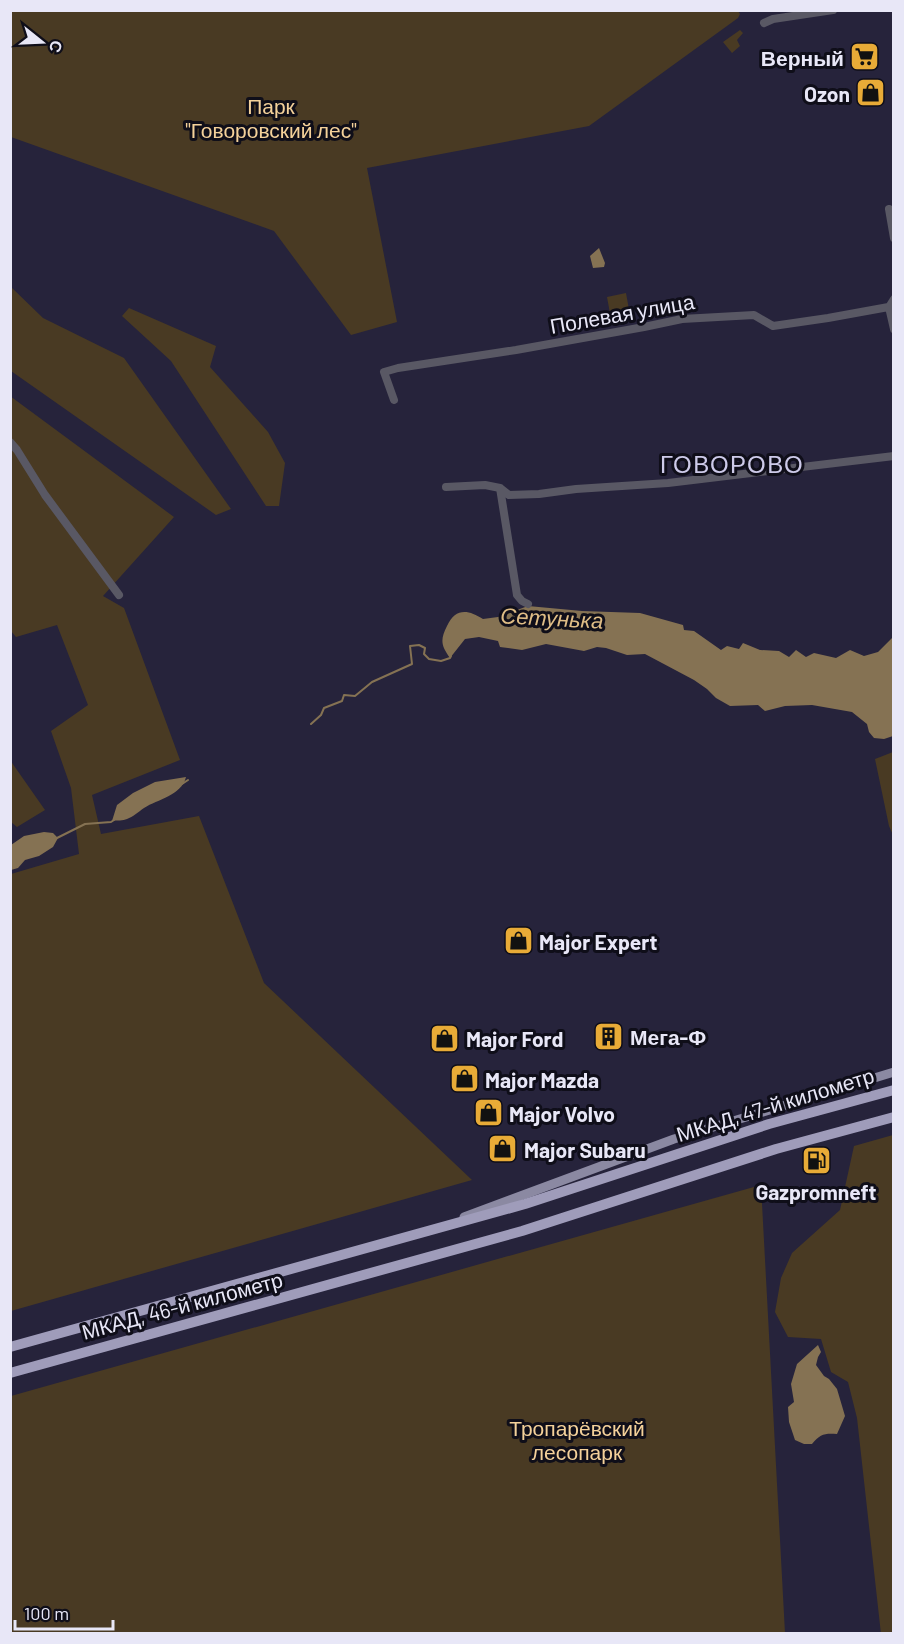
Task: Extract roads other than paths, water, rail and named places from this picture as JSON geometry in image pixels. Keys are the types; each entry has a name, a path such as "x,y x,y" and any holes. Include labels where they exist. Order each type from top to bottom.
{"highway":[{"name":"МКАД, 47-й километр","path":"358,1251 545,1198 769,1125 894,1090"},
{"name":"МКАД, 47-й километр","path":"364,1275 553,1222 776,1149 894,1117"},
{"name":"МКАД, 46-й километр","path":"10,1347 358,1251"},
{"name":"МКАД, 46-й километр","path":"10,1373 364,1275"}],"main road":[{"path":"425,1232 674,1139 894,1072"}],"street":[{"path":"764,23 778,18 833,10"},
{"path":"889,209 894,238"},
{"path":"894,299 891,307 894,329"},
{"name":"Полевая улица","path":"394,400 384,372 398,368 516,350 682,319 754,315 773,326 891,307"},
{"path":"10,442 45,495 119,595"},
{"path":"446,487 485,485 500,488 509,495 539,494 576,489 668,483 894,456"},
{"path":"500,488 517,596 528,604"}],"water":[{"path":"599,248 605,263 604,267 593,268 590,256"},
{"path":"528,606 640,613 683,625 684,630 694,631 721,650 727,646 739,649 743,643 760,650 779,651 789,657 796,650 806,657 814,653 836,658 850,650 864,656 878,652 893,637 893,736 884,739 874,738 867,724 852,712 812,705 785,706 765,711 758,705 730,706 694,680 645,654 627,655 597,647 584,651 546,644 522,650 500,647 498,641 479,637 465,639 450,658 442,639 450,620 458,613 472,613 483,619 498,617"},
{"path":"186,777 174,793 129,818 112,821 117,805 133,793 155,782"},
{"path":"44,832 53,833 58,838 53,847 39,856 25,860 18,868 11,870 11,845 24,836"},
{"path":"818,1345 821,1352 816,1365 837,1389 845,1416 837,1434 823,1435 812,1444 804,1444 795,1440 789,1422 788,1407 794,1402 791,1384 797,1364"}],"waterway":[{"name":"Сетунька","path":"311,724 321,715 324,708 342,701 344,695 355,696 372,682 412,664 410,646 419,645 425,648 424,654 429,659 441,661 451,656"},
{"name":"Сетунька","path":"182,784 188,780"},
{"name":"Сетунька","path":"55,839 85,824 114,820"}],"place":[{"name":"Верный","path":"865,57"},
{"name":"Ozon","path":"871,93"},
{"name":"Major Expert","path":"518,941"},
{"name":"Мега-Ф","path":"609,1036"},
{"name":"Major Ford","path":"445,1038"},
{"name":"Major Mazda","path":"464,1079"},
{"name":"Major Volvo","path":"488,1113"},
{"name":"Major Subaru","path":"503,1149"},
{"name":"Gazpromneft","path":"816,1160"}],"district":[{"name":"ГОВОРОВО","path":"732,463"}],"park label":[{"name":"Парк \"Говоровский лес\"","path":"271,117"},
{"name":"Тропарёвский лесопарк","path":"577,1439"}]}
